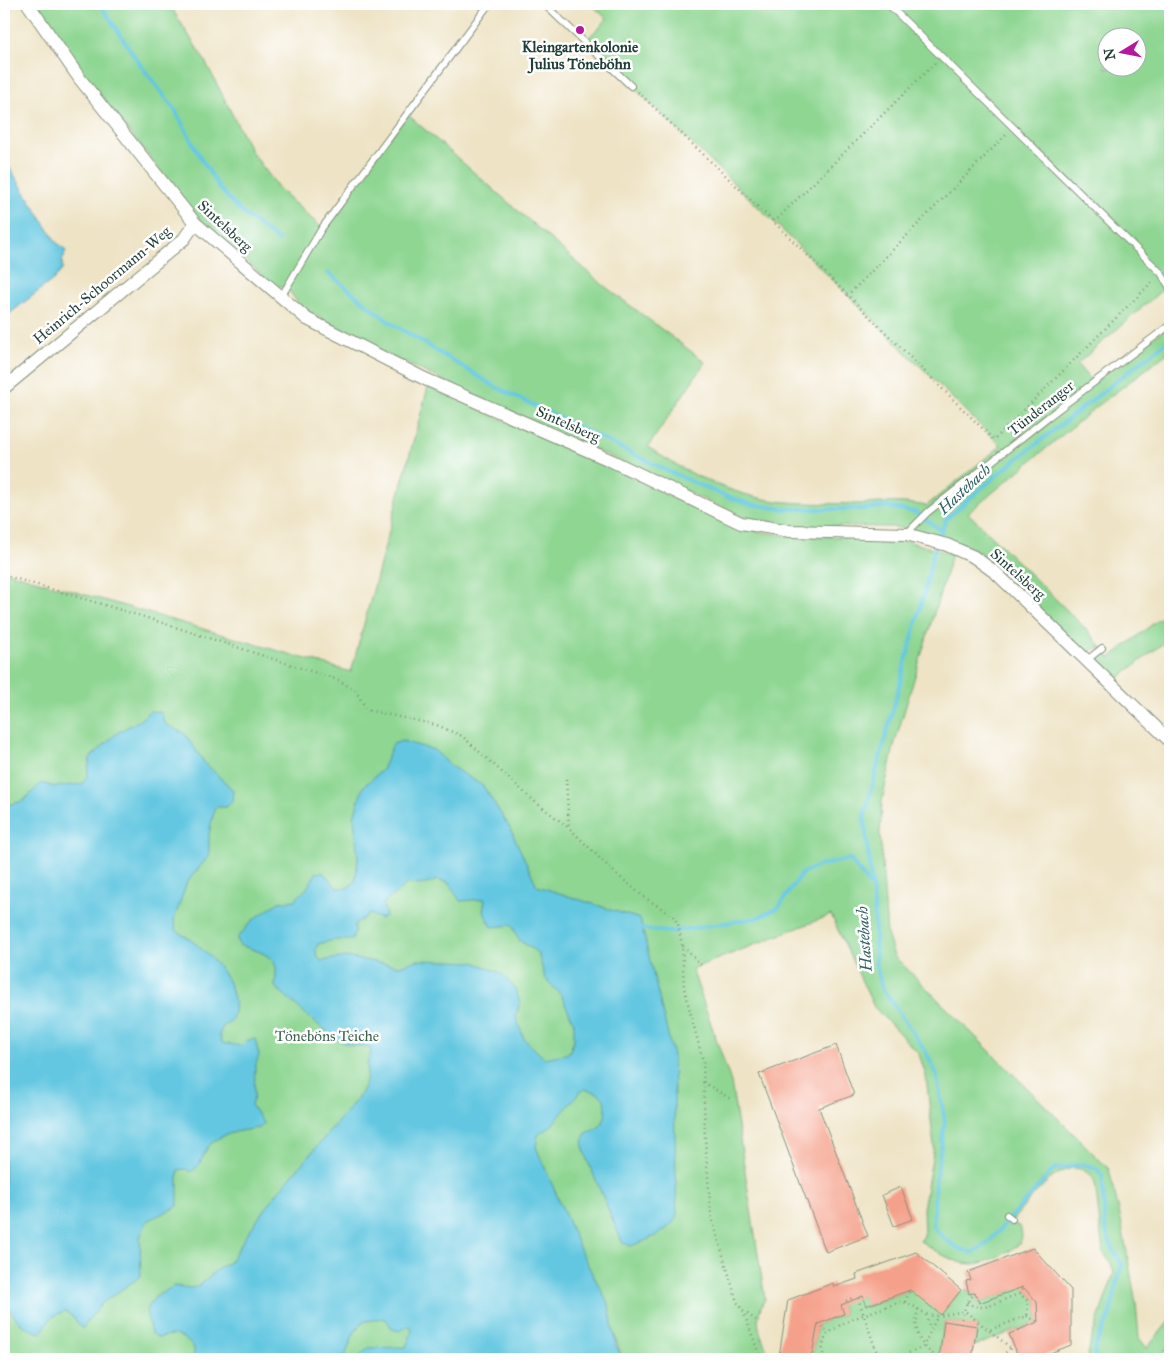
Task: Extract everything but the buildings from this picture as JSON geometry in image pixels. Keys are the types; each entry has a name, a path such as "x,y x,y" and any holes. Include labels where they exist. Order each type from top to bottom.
{"street":[{"name":"Sintelsberg","path":"28,4 80,78 195,223 280,298 307,319 425,379 612,461 741,523 790,531 906,534 947,545 974,557 996,573 1170,741"},
{"name":"Heinrich-Schoormann-Weg","path":"4,388 184,239 195,223"}],"lane":[{"path":"280,298 322,228 489,4"},
{"path":"544,4 631,86"},
{"path":"888,4 1161,273 1170,288"},
{"name":"Tünderanger","path":"906,534 928,512 1048,417 1170,325"},
{"path":"1087,660 1102,648"}],"path":[{"path":"774,222 942,56"},
{"path":"631,86 774,222 994,440 1161,273"},
{"path":"847,296 1014,127"},
{"path":"4,574 338,680 355,690 367,710 438,726 462,736 534,801 569,828 614,872 644,897 673,916 678,924 682,945 684,988 703,1061 711,1215 737,1302 743,1311 761,1359"},
{"path":"566,779 569,828"},
{"path":"682,945 702,966"},
{"path":"703,1082 732,1100"},
{"path":"967,1302 971,1306 983,1307 1020,1294 1023,1287"},
{"path":"905,1302 910,1290"},
{"path":"960,1324 967,1302 975,1293"},
{"path":"1020,1294 1028,1301 1027,1316"},
{"path":"846,1301 856,1298 879,1359"},
{"path":"824,1359 823,1344 829,1333 864,1316 905,1302 924,1313 937,1316 963,1312 1012,1347 998,1359"},
{"path":"918,1309 916,1330 924,1347 939,1358"},
{"path":"743,1311 756,1320"},
{"path":"924,1313 930,1333"},
{"path":"895,1359 924,1347 937,1316"},
{"path":"989,1330 1027,1316 1038,1322"},
{"path":"818,1324 829,1333"},
{"path":"1158,1359 1170,1344"}],"green space":[{"path":"28,4 169,4 205,61 251,151 281,191 322,228 407,114 603,285 705,362 648,447 699,477 741,493 767,500 854,504 898,503 926,506 1001,446 774,222 585,41 607,19 591,4 1170,4 1170,283 1077,364 1093,383 1170,325 1170,351 1095,408 968,513 1088,631 1110,658 1170,610 1170,638 1116,680 1099,665 1101,648 1083,651 976,550 928,533 894,527 791,526 742,517 392,357 301,307 287,288 274,286 197,217"},
{"name":"Töneböns Teiche","path":"428,387 600,462 716,519 740,528 789,536 896,538 952,554 895,742 882,801 880,833 887,934 894,956 1109,1169 1121,1220 1136,1303 1139,1338 1147,1348 1170,1320 1170,1359 1087,1359 1091,1340 1114,1273 1111,1263 1103,1253 1095,1182 1085,1171 1074,1168 1062,1172 1038,1190 1011,1222 1020,1227 1022,1238 1020,1242 1017,1246 998,1257 977,1264 958,1262 920,1241 924,1236 923,1209 934,1147 926,1076 919,1054 874,1007 831,915 692,969 731,1082 765,1299 759,1315 759,1329 771,1359 622,1359 615,1336 610,1359 4,1359 4,571 351,672"},
{"path":"1023,1287 1037,1302 1038,1322 974,1346 977,1326 944,1321 939,1358 811,1359 818,1324 844,1314 841,1304 863,1296 867,1306 910,1290 949,1306 959,1293 968,1290 969,1294 975,1293 979,1303"}],"water":[{"path":"4,159 57,243 66,250 62,262 63,269 54,279 4,318"},
{"name":"Töneböns Teiche","path":"150,711 161,712 165,724 185,734 204,762 233,790 232,802 226,807 215,807 209,834 209,856 187,882 174,920 176,930 198,946 219,968 233,993 232,1020 224,1025 219,1034 222,1043 242,1046 248,1040 255,1039 259,1055 255,1067 254,1097 251,1105 264,1124 260,1128 232,1133 218,1138 208,1147 200,1164 194,1170 190,1172 187,1169 178,1170 178,1206 147,1221 140,1237 141,1276 102,1303 82,1329 74,1318 65,1311 52,1317 41,1333 22,1325 4,1298 4,806 23,801 41,783 55,787 82,784 87,777 90,758 117,733 140,720"},
{"name":"Töneböns Teiche","path":"402,741 434,750 452,767 483,786 510,828 537,886 640,919 673,1056 677,1216 674,1222 650,1239 630,1246 622,1242 583,1146 585,1134 599,1127 605,1117 605,1101 597,1093 585,1089 579,1093 551,1126 538,1135 536,1147 582,1254 609,1305 616,1345 622,1359 357,1359 368,1348 406,1347 412,1331 410,1326 399,1331 392,1329 387,1320 383,1318 363,1322 354,1333 344,1359 201,1359 200,1357 194,1357 194,1348 186,1340 174,1335 159,1338 151,1333 146,1311 155,1297 174,1286 192,1288 201,1284 220,1267 230,1262 245,1237 277,1193 357,1099 365,1085 367,1062 371,1050 342,1042 316,1023 275,987 276,971 272,960 262,953 239,945 237,938 253,920 279,902 295,900 307,888 316,873 323,872 337,888 347,888 355,882 358,859 354,816 363,787 382,770 393,744","holes":["437,880 449,883 460,901 485,899 483,911 492,927 512,925 519,940 538,953 545,978 561,995 574,1023 574,1039 570,1051 566,1054 544,1058 524,1039 516,1017 520,1002 515,989 501,973 474,962 418,960 399,966 345,957 321,961 318,957 316,951 318,944 334,940 352,940 355,924 370,914 380,919 386,916 383,904 408,883 422,885"]}],"waterway":[{"path":"100,4 139,63 175,110 200,157 220,189 240,211 279,241"},
{"path":"328,273 388,321 494,386 672,473 725,496 750,504 783,509 864,509 886,507 915,512 942,531"},
{"name":"Hastebach","path":"1095,1359 1095,1348 1108,1319 1122,1265 1109,1241 1105,1226 1102,1175 1096,1168 1083,1164 1054,1169 987,1244 972,1253 950,1243 933,1227 935,1183 945,1122 936,1072 926,1052 882,988 876,965 874,904 864,817 933,554 946,519 998,474 1170,339"},
{"path":"643,929 669,932 757,918 778,908 802,873 818,866 850,859 870,886"}],"place":[{"name":"Kleingartenkolonie Julius Töneböhn","path":"580,30"}]}
